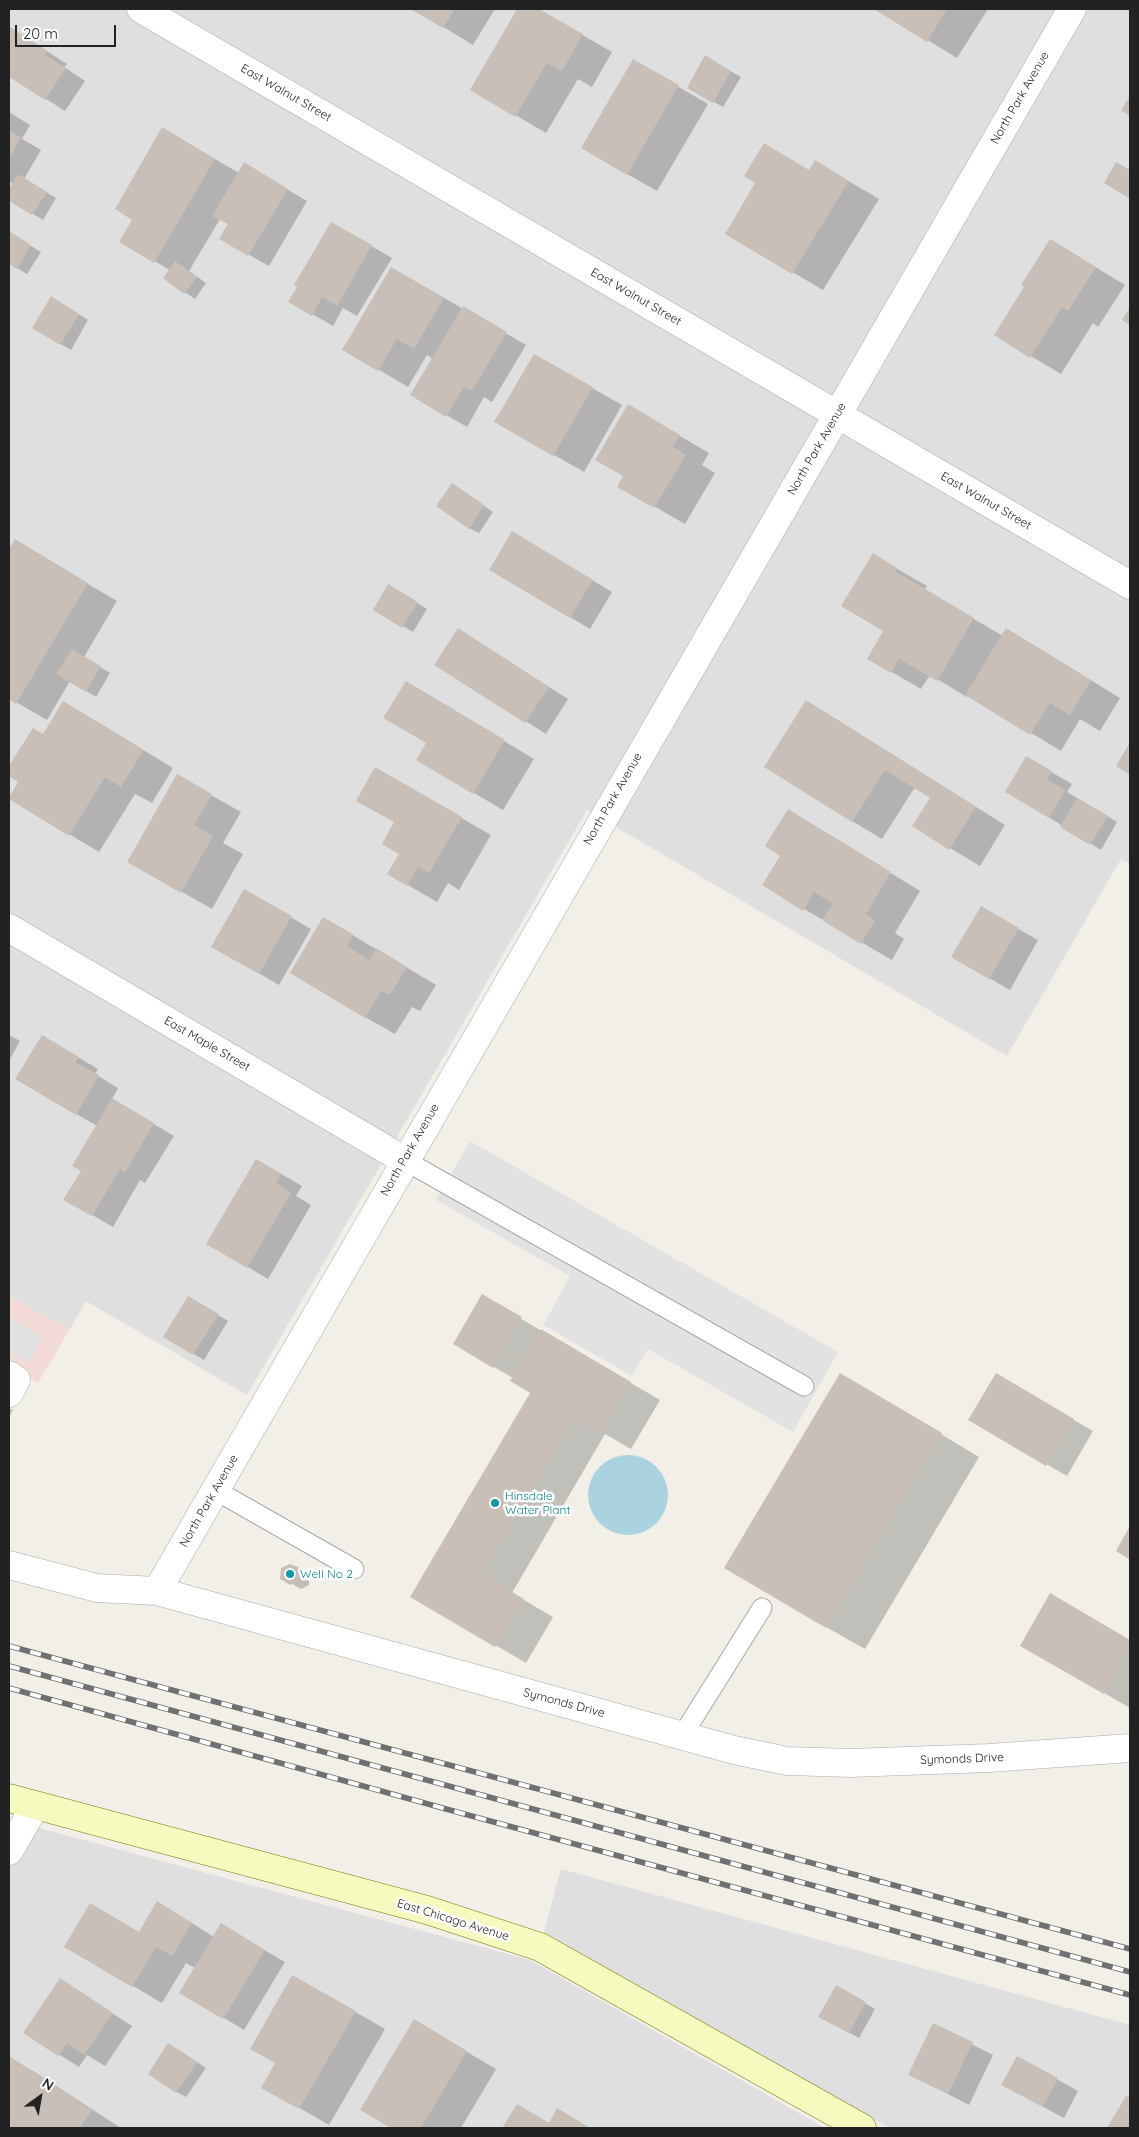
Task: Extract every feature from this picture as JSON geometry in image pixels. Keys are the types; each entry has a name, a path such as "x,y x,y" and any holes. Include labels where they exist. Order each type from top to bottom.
{"main road":[{"name":"East Chicago Avenue","path":"9,1798 427,1910 540,1947 862,2128"}],"street":[{"name":"East Walnut Street","path":"141,9 1130,585"},
{"name":"North Park Avenue","path":"157,1591 404,1160 1072,9"},
{"name":"East Maple Street","path":"9,928 404,1160"},
{"path":"9,1375 16,1380 9,1393"},
{"name":"Symonds Drive","path":"9,1565 97,1588 157,1591 682,1736 734,1750 788,1761 850,1763 989,1758 1130,1748"},
{"path":"9,1851 35,1806"}],"lane":[{"path":"404,1160 804,1386"},
{"path":"215,1490 354,1569"},
{"path":"682,1736 762,1608"}],"shaded area":[{"path":"9,9 1130,9 1130,864 1121,859 1007,1056 587,810 247,1395 86,1301 70,1329 9,1296"},
{"path":"470,1141 838,1352 793,1432 648,1349 632,1376 543,1325 570,1276 436,1200"},
{"path":"9,1296 70,1329 38,1383 9,1365"},
{"path":"9,1317 43,1337 28,1363 9,1351"},
{"path":"9,1820 530,1960 825,2128 9,2128"},
{"path":"561,1869 1130,2025 1130,2128 890,2128 544,1932"}],"water":[{"path":"628,1455 643,1458 656,1467 665,1480 668,1495 665,1510 656,1523 643,1532 628,1535 613,1532 600,1523 591,1510 588,1495 591,1480 600,1467 613,1458"}],"building":[{"path":"413,9 455,9 443,28"},
{"path":"517,9 539,9 583,34 562,71 547,63 515,117 470,90"},
{"path":"874,9 947,9 927,42"},
{"path":"10,27 47,51 45,55 66,68 45,100 9,77"},
{"path":"705,55 731,71 713,103 687,88"},
{"path":"633,59 679,85 627,175 581,148"},
{"path":"1130,96 1130,116 1121,110"},
{"path":"162,127 215,159 154,263 119,242 132,220 115,209"},
{"path":"9,130 21,137 9,159"},
{"path":"764,143 809,170 815,160 849,181 792,274 725,234 755,183 744,176"},
{"path":"244,162 288,189 248,256 219,239 228,224 212,216"},
{"path":"1116,162 1130,170 1130,199 1104,183"},
{"path":"18,174 47,192 32,215 9,201 9,189"},
{"path":"331,222 372,245 337,306 322,297 312,316 288,302 297,287 294,285"},
{"path":"9,231 31,245 17,269 9,264"},
{"path":"1050,239 1096,267 1068,311 1062,307 1030,358 994,335 1024,287 1021,285"},
{"path":"175,261 197,277 184,294 163,278"},
{"path":"391,267 444,298 414,349 397,339 378,371 342,350"},
{"path":"51,296 79,314 60,345 32,328"},
{"path":"463,306 507,332 472,391 464,387 446,417 410,395"},
{"path":"1130,307 1130,325 1122,320"},
{"path":"534,354 593,387 553,456 494,422"},
{"path":"628,404 680,435 673,447 686,455 654,508 617,487 623,476 595,460"},
{"path":"452,483 484,505 469,529 436,506"},
{"path":"512,531 593,580 570,618 489,570"},
{"path":"15,539 88,583 16,704 9,699 9,549"},
{"path":"873,553 897,568 895,571 974,618 937,681 899,659 891,673 867,659 883,631 841,606"},
{"path":"388,584 418,602 402,628 373,610"},
{"path":"458,628 549,687 525,723 434,665"},
{"path":"1006,628 1091,680 1070,715 1050,703 1030,735 965,695"},
{"path":"72,649 101,666 86,692 56,674"},
{"path":"406,681 505,740 473,794 416,760 426,743 383,718"},
{"path":"806,700 976,807 949,850 912,826 930,798 885,770 852,822 764,767"},
{"path":"63,701 144,750 121,787 105,777 69,836 9,799 18,782 9,776 9,766 33,728 43,734"},
{"path":"1130,742 1130,775 1116,766"},
{"path":"1026,756 1052,771 1047,779 1065,790 1049,818 1005,792"},
{"path":"375,767 462,817 429,873 418,867 407,886 387,874 399,854 382,844 394,822 356,801"},
{"path":"177,774 212,794 194,825 213,836 181,893 127,862"},
{"path":"1077,798 1108,816 1090,845 1060,827"},
{"path":"788,809 891,872 866,914 875,920 861,944 822,920 833,904 814,892 803,911 762,885 780,856 765,846"},
{"path":"244,889 292,916 259,974 211,947"},
{"path":"981,906 1019,928 989,979 951,957"},
{"path":"323,917 354,935 347,946 369,960 376,948 407,967 390,995 381,991 365,1018 290,973"},
{"path":"42,1035 79,1057 75,1062 99,1075 76,1115 15,1079"},
{"path":"112,1098 154,1123 125,1173 120,1169 92,1216 63,1200 81,1171 72,1166"},
{"path":"256,1159 282,1174 276,1183 291,1193 247,1268 206,1244"},
{"path":"482,1294 522,1317 493,1368 453,1344"},
{"path":"188,1296 219,1314 193,1355 163,1337"},
{"name":"Hinsdale Water Plant","path":"541,1329 631,1382 601,1432 575,1418 482,1574 524,1599 495,1647 410,1597 530,1393 510,1381"},
{"path":"840,1373 942,1433 826,1628 724,1568"},
{"path":"996,1373 1074,1419 1046,1466 968,1420"},
{"path":"1130,1526 1130,1560 1116,1551"},
{"name":"Well No 2","path":"290,1564 300,1568 300,1579 290,1585 280,1579 281,1568"},
{"path":"1050,1593 1130,1640 1130,1647 1104,1694 1020,1646"},
{"path":"157,1901 192,1923 172,1956 156,1947 132,1987 64,1947 90,1903 139,1932"},
{"path":"221,1923 265,1950 223,2019 179,1993"},
{"path":"292,1975 356,2011 299,2109 261,2088 275,2063 250,2049"},
{"path":"60,1978 113,2013 84,2055 67,2043 58,2056 23,2033"},
{"path":"836,1985 866,2002 849,2033 818,2017"},
{"path":"414,2019 467,2051 421,2128 391,2128 360,2110"},
{"path":"933,2023 973,2042 948,2094 908,2075"},
{"path":"168,2043 197,2062 176,2093 148,2074"},
{"path":"9,2056 92,2110 80,2128 13,2128 9,2125"},
{"path":"1017,2056 1058,2078 1043,2107 1001,2085"},
{"path":"1126,2096 1130,2098 1130,2128 1107,2128"},
{"path":"517,2104 549,2123 557,2108 590,2128 502,2128"}],"railway":[{"path":"9,1646 1130,1949"},
{"path":"9,1666 1130,1972"},
{"path":"9,1688 1130,1995"}],"place":[{"name":"Hinsdale Water Plant","path":"495,1503"},
{"name":"Well No 2","path":"290,1574"}]}
